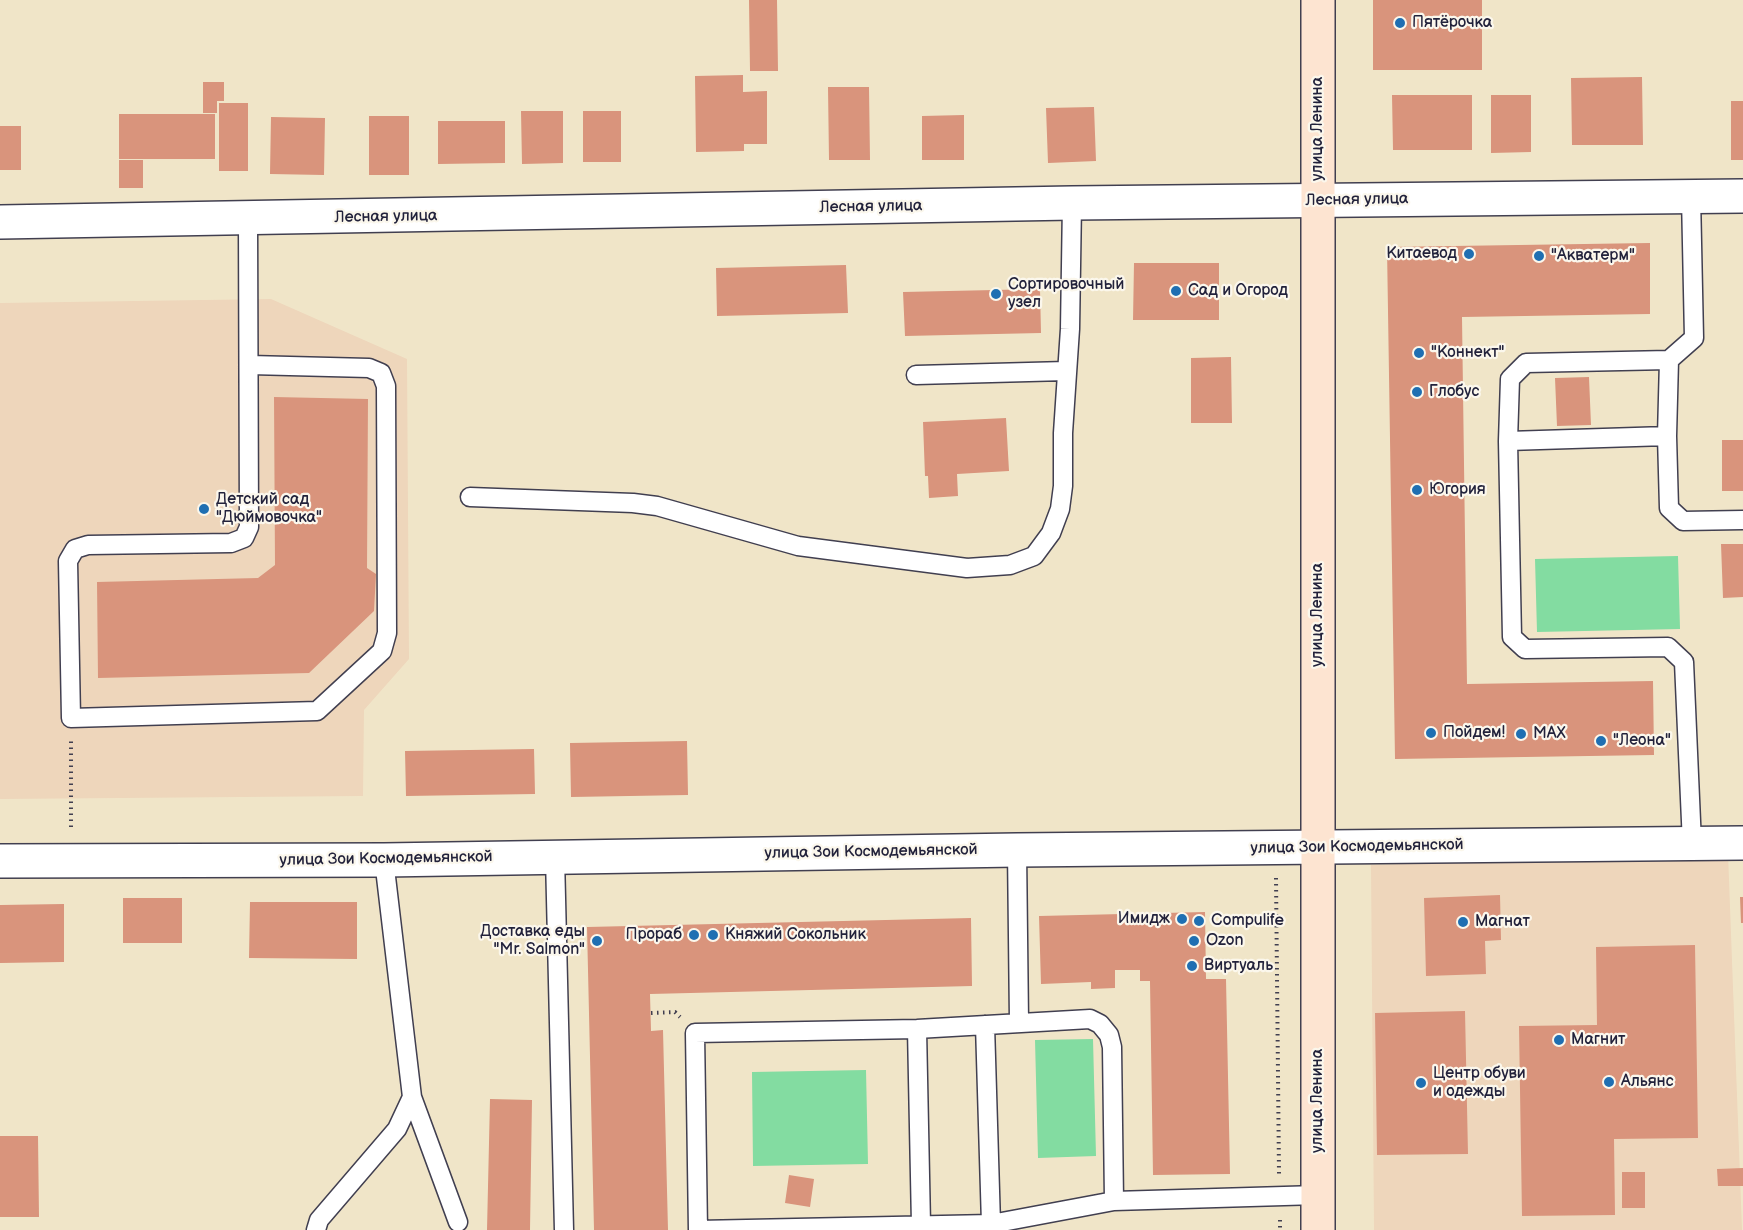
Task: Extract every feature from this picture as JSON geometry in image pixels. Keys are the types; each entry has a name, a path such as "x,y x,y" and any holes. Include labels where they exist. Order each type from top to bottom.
{"main road":[{"name":"улица Ленина","path":"1318,0 1318,1230"}],"street":[{"name":"Лесная улица","path":"0,222 248,220 1072,202 1743,196"},
{"name":"улица Зои Космодемьянской","path":"0,861 384,860 1017,850 1743,843"}],"lane":[{"path":"1691,196 1694,338 1670,360 1526,363 1510,379 1508,441 1512,636 1525,648 1668,647 1684,662 1692,843"},
{"path":"470,497 633,503 657,506 798,546 967,568 1010,565 1034,556 1051,532 1060,509 1070,329 1072,202"},
{"path":"248,220 249,527 244,538 231,543 88,545 75,549 68,561 71,718 317,711 381,651 387,633 387,621 386,386 381,373 369,368 250,364"},
{"path":"1670,360 1667,436 1669,508 1683,522 1743,520"},
{"path":"916,375 1066,371"},
{"path":"1508,441 1667,436"},
{"path":"1017,850 1019,1022"},
{"path":"555,857 564,1230"},
{"path":"384,860 412,1097 458,1222"},
{"path":"1114,1201 1112,1047 1109,1035 1100,1024 1090,1019 917,1029 695,1033 698,1230 991,1224 1114,1201 1318,1195"},
{"path":"985,1025 991,1224"},
{"path":"917,1029 921,1225"},
{"path":"316,1230 319,1220 397,1130 412,1097"}],"path":[{"path":"71,718 71,827"},
{"path":"1276,874 1280,1230"}],"shaded area":[{"name":"Детский сад \"Дюймовочка\"","path":"271,299 407,359 409,659 364,710 363,796 0,799 0,303"},
{"path":"1728,853 1742,1230 1374,1230 1371,865"}],"green space":[{"path":"1678,556 1680,629 1537,632 1535,559"},
{"path":"1093,1039 1096,1156 1038,1158 1035,1040"},
{"path":"866,1070 868,1164 753,1166 752,1072"}],"building":[{"path":"749,0 777,0 778,71 750,71"},
{"path":"1373,0 1482,0 1482,70 1373,70"},
{"path":"743,75 743,92 767,91 767,144 744,144 744,151 696,152 695,76"},
{"path":"1642,77 1643,145 1572,145 1571,78"},
{"path":"203,82 224,82 224,101 217,101 217,113 203,113"},
{"path":"828,87 869,87 870,160 829,160"},
{"path":"1392,95 1472,95 1472,150 1393,150"},
{"path":"1491,95 1531,95 1531,152 1491,153"},
{"path":"1731,101 1743,101 1743,160 1731,160"},
{"path":"219,103 248,103 248,171 219,171"},
{"path":"1094,107 1096,161 1048,163 1046,108"},
{"path":"521,111 563,111 563,163 522,164"},
{"path":"583,111 621,111 621,162 583,162"},
{"path":"119,114 215,114 215,159 119,159"},
{"path":"964,115 964,160 922,160 922,116"},
{"path":"369,116 409,116 409,175 369,175"},
{"path":"271,117 325,118 324,175 270,174"},
{"path":"438,121 505,121 505,163 438,164"},
{"path":"0,126 21,126 21,170 0,170"},
{"path":"119,160 143,160 143,188 119,188"},
{"path":"1650,243 1650,314 1462,317 1467,684 1653,681 1654,755 1395,759 1387,247"},
{"name":"Сад и Огород","path":"1134,263 1219,263 1219,320 1133,320"},
{"path":"846,265 848,313 717,316 716,268"},
{"path":"1040,289 1041,333 905,336 903,292"},
{"path":"1231,357 1232,423 1191,423 1191,358"},
{"path":"1589,377 1591,425 1557,426 1555,378"},
{"path":"274,397 368,399 367,568 376,574 374,611 309,673 98,678 97,582 258,578 275,565"},
{"path":"1006,418 1009,471 957,474 958,496 929,498 928,476 925,476 923,422"},
{"path":"1722,440 1743,440 1743,491 1722,491"},
{"path":"1721,544 1743,544 1743,597 1723,598"},
{"path":"687,741 688,795 571,797 570,743"},
{"path":"534,749 535,794 406,796 405,751"},
{"name":"Магнат","path":"1500,895 1501,940 1485,941 1486,974 1426,976 1424,898"},
{"path":"1740,897 1743,897 1743,923 1741,923"},
{"path":"123,898 182,898 182,943 123,943"},
{"path":"250,902 357,902 357,959 249,958"},
{"path":"64,904 64,962 0,963 0,905"},
{"path":"1205,912 1206,979 1226,979 1230,1174 1153,1175 1150,981 1140,981 1140,970 1115,970 1115,988 1091,989 1091,982 1041,984 1039,916"},
{"path":"971,918 972,986 650,994 651,1031 663,1030 668,1230 594,1230 587,927"},
{"name":"Альянс","path":"1695,945 1698,1138 1614,1139 1615,1215 1522,1216 1519,1026 1597,1025 1596,947"},
{"name":"Центр обуви и одежды","path":"1465,1011 1468,1154 1377,1155 1375,1013"},
{"path":"490,1099 532,1100 530,1230 487,1230"},
{"path":"0,1136 38,1136 39,1217 0,1217"},
{"path":"1743,1168 1743,1186 1718,1186 1717,1169"},
{"path":"1622,1172 1645,1172 1645,1208 1622,1208"},
{"path":"789,1175 814,1179 810,1207 785,1203"}],"place":[{"name":"Пятёрочка","path":"1400,23"},
{"name":"Китаевод","path":"1469,254"},
{"name":"\"Акватерм\"","path":"1539,256"},
{"name":"Сад и Огород","path":"1176,291"},
{"name":"Сортировочный узел","path":"996,294"},
{"name":"\"Коннект\"","path":"1419,353"},
{"name":"Глобус","path":"1417,392"},
{"name":"Югория","path":"1417,490"},
{"name":"Детский сад \"Дюймовочка\"","path":"204,509"},
{"name":"Пойдем!","path":"1431,733"},
{"name":"MAX","path":"1521,734"},
{"name":"\"Леона\"","path":"1601,741"},
{"name":"Имидж","path":"1182,919"},
{"name":"Compulife","path":"1199,921"},
{"name":"Магнат","path":"1463,922"},
{"name":"Прораб","path":"694,935"},
{"name":"Княжий Сокольник","path":"713,935"},
{"name":"Доставка еды \"Mr. Salmon\"","path":"597,941"},
{"name":"Ozon","path":"1194,941"},
{"name":"Виртуаль","path":"1192,966"},
{"name":"Магнит","path":"1559,1040"},
{"name":"Альянс","path":"1609,1082"},
{"name":"Центр обуви и одежды","path":"1421,1083"}]}
